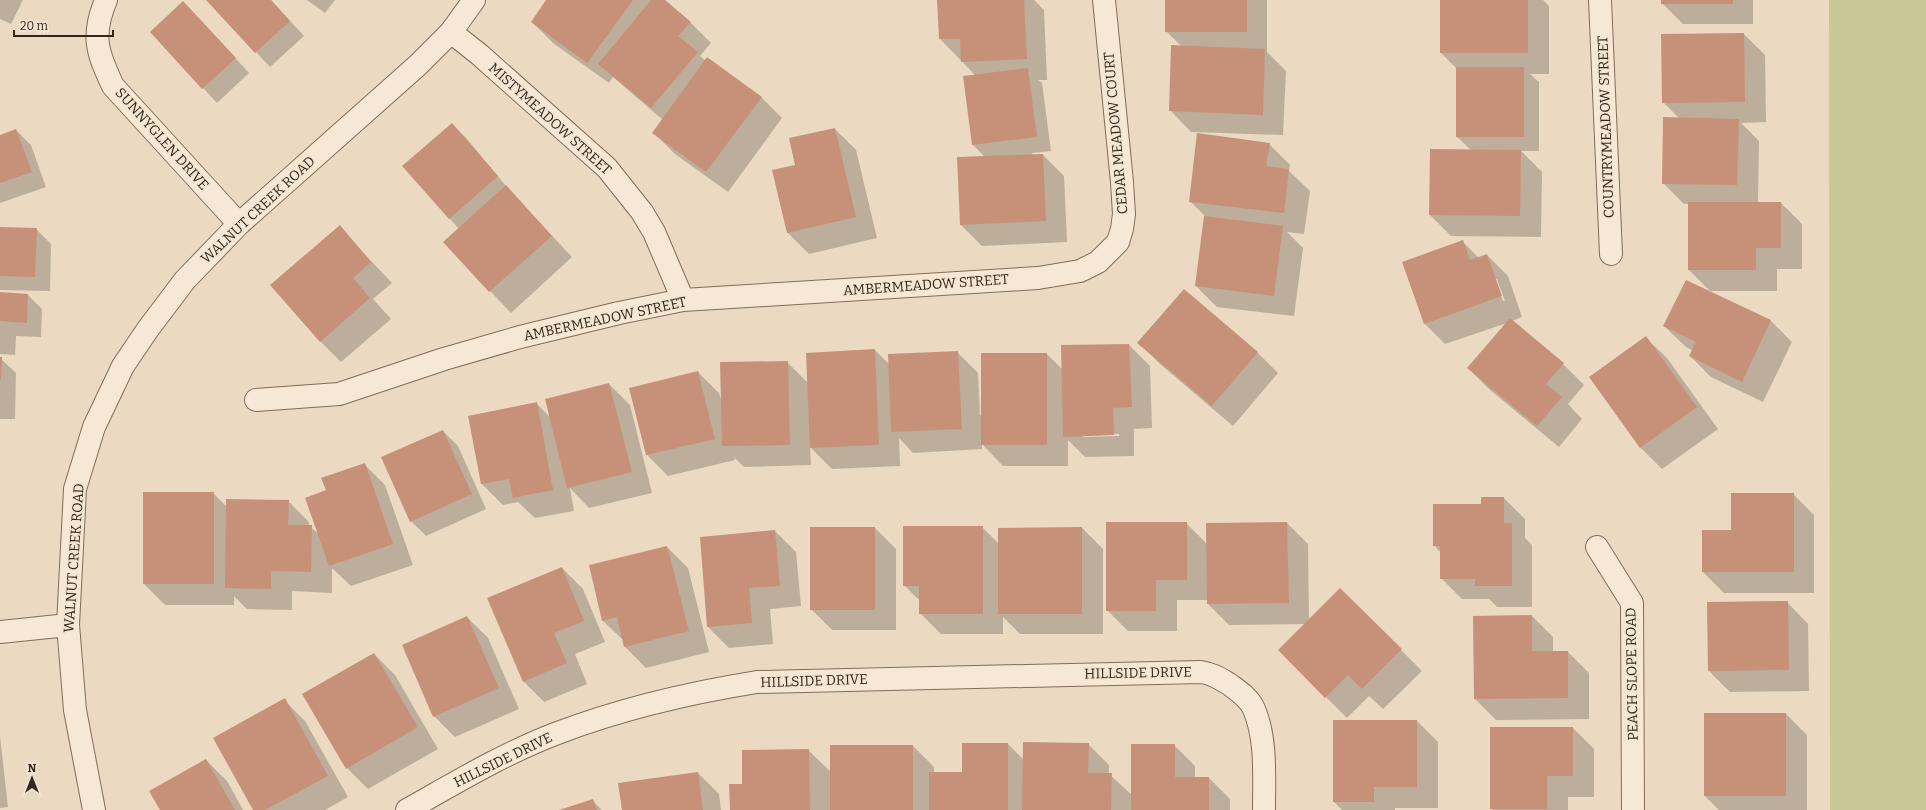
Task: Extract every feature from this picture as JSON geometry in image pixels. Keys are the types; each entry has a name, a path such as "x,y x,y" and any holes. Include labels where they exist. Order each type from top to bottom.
{"street":[{"name":"SUNNYGLEN DRIVE","path":"106,0 98,19 97,44 106,72 113,86 239,224"},
{"name":"WALNUT CREEK ROAD","path":"94,810 75,710 68,625 75,489 94,427 123,366 148,328 185,280 239,224 418,65 451,32 474,0"},
{"name":"CEDAR MEADOW COURT","path":"1057,274 1080,271 1098,262 1118,242 1122,229 1124,214 1122,182 1104,0"},
{"name":"COUNTRYMEADOW STREET","path":"1600,0 1611,254"},
{"name":"MISTYMEADOW STREET","path":"451,32 480,55 608,168 642,212 654,232 683,300"},
{"name":"AMBERMEADOW STREET","path":"256,400 339,394 444,359 520,337 619,313 683,300 1038,278 1057,274"},
{"name":"PEACH SLOPE ROAD","path":"1597,547 1632,603 1633,810"},
{"path":"0,632 68,625"},
{"name":"HILLSIDE DRIVE","path":"407,810 493,762 555,734 636,706 720,688 757,682 1201,672 1213,674 1241,693 1252,706 1258,725 1265,760 1264,810"}],"green space":[{"path":"1829,0 1926,0 1926,810 1830,810"}],"building":[{"path":"206,0 271,0 290,21 255,53"},
{"path":"546,0 633,0 587,63 531,22"},
{"path":"651,0 665,0 691,22 678,36 698,52 651,108 598,64"},
{"path":"937,0 1024,0 1027,59 961,62 960,39 939,39"},
{"path":"1165,0 1247,0 1247,32 1165,32"},
{"path":"1440,0 1528,0 1528,53 1440,53"},
{"path":"1661,0 1733,0 1733,4 1661,4"},
{"path":"183,1 236,58 202,89 150,32"},
{"path":"1744,33 1745,102 1662,103 1661,34"},
{"path":"1171,45 1265,49 1263,115 1169,111"},
{"path":"707,57 762,97 706,172 652,133"},
{"path":"1456,67 1524,67 1524,137 1456,137"},
{"path":"1028,68 1037,137 972,145 963,76"},
{"path":"1663,117 1739,119 1737,185 1662,184"},
{"path":"452,123 498,176 449,219 402,166"},
{"path":"835,128 856,217 787,233 772,170 795,165 789,138"},
{"path":"16,129 32,172 0,183 0,135"},
{"path":"1197,133 1270,143 1266,166 1289,169 1284,213 1189,202"},
{"path":"1430,149 1521,150 1520,216 1429,215"},
{"path":"1043,154 1046,221 960,225 957,157"},
{"path":"506,185 552,236 489,292 443,242"},
{"path":"1688,202 1781,202 1781,248 1756,248 1756,270 1688,270"},
{"path":"1204,216 1283,226 1274,296 1195,286"},
{"path":"340,225 371,262 353,278 370,298 320,342 270,285"},
{"path":"0,227 37,228 35,277 0,276"},
{"path":"1463,240 1470,260 1487,254 1502,296 1424,324 1402,262"},
{"path":"1686,280 1771,320 1742,382 1689,356 1696,342 1663,326"},
{"path":"1184,289 1258,352 1212,406 1137,343"},
{"path":"0,292 28,294 27,323 0,321"},
{"path":"1510,318 1564,363 1546,384 1562,397 1537,426 1467,368"},
{"path":"1646,336 1697,407 1640,448 1589,377"},
{"path":"1129,344 1132,407 1113,408 1114,435 1063,437 1061,345"},
{"path":"875,349 879,445 810,448 806,353"},
{"path":"958,351 962,429 891,432 888,354"},
{"path":"981,353 1047,353 1047,445 981,445"},
{"path":"0,357 2,357 1,380 0,380"},
{"path":"788,361 790,445 722,446 720,362"},
{"path":"698,371 715,439 646,455 629,388"},
{"path":"609,383 632,472 567,488 545,399"},
{"path":"537,402 553,490 513,498 509,479 481,484 468,416"},
{"path":"443,430 472,494 410,522 381,457"},
{"path":"365,463 393,544 329,566 305,498 326,490 321,478"},
{"path":"143,492 214,492 214,584 143,584"},
{"path":"1731,493 1794,493 1794,572 1702,572 1702,530 1731,530"},
{"path":"1481,497 1504,497 1504,523 1512,523 1512,586 1475,586 1475,579 1440,579 1440,546 1433,546 1433,504 1481,504"},
{"path":"226,499 289,500 288,525 312,525 311,572 271,571 271,589 225,588"},
{"path":"1106,522 1187,522 1187,580 1156,580 1156,611 1106,611"},
{"path":"1287,522 1289,603 1207,604 1206,523"},
{"path":"903,526 983,526 983,614 919,614 919,586 903,586"},
{"path":"810,527 875,527 875,610 810,610"},
{"path":"1082,527 1082,614 998,614 998,528"},
{"path":"775,530 780,586 749,588 752,623 707,627 700,537"},
{"path":"667,546 689,631 624,647 617,617 602,621 589,565"},
{"path":"562,567 584,621 554,633 567,663 523,682 487,598"},
{"path":"1340,588 1402,649 1362,689 1348,675 1325,698 1278,650"},
{"path":"1788,601 1789,670 1708,671 1707,602"},
{"path":"1532,615 1532,651 1568,651 1568,698 1474,699 1473,616"},
{"path":"467,616 499,688 433,717 402,645"},
{"path":"374,653 418,727 346,769 302,694"},
{"path":"285,698 328,776 265,810 253,810 213,738"},
{"path":"1704,713 1786,713 1786,796 1704,796"},
{"path":"1333,720 1417,720 1417,787 1374,787 1374,802 1333,802"},
{"path":"1490,727 1573,727 1573,776 1547,776 1547,809 1490,809"},
{"path":"1023,742 1089,743 1088,773 1112,773 1111,810 1022,810"},
{"path":"962,743 1008,743 1008,810 929,810 929,772 962,772"},
{"path":"1131,744 1175,744 1175,777 1209,777 1209,810 1131,810"},
{"path":"830,745 913,745 913,810 830,810"},
{"path":"809,749 810,810 730,810 729,784 742,784 742,750"},
{"path":"206,759 235,810 160,810 149,791"},
{"path":"698,772 703,810 622,810 618,783"},
{"path":"593,799 597,810 559,810"}]}
